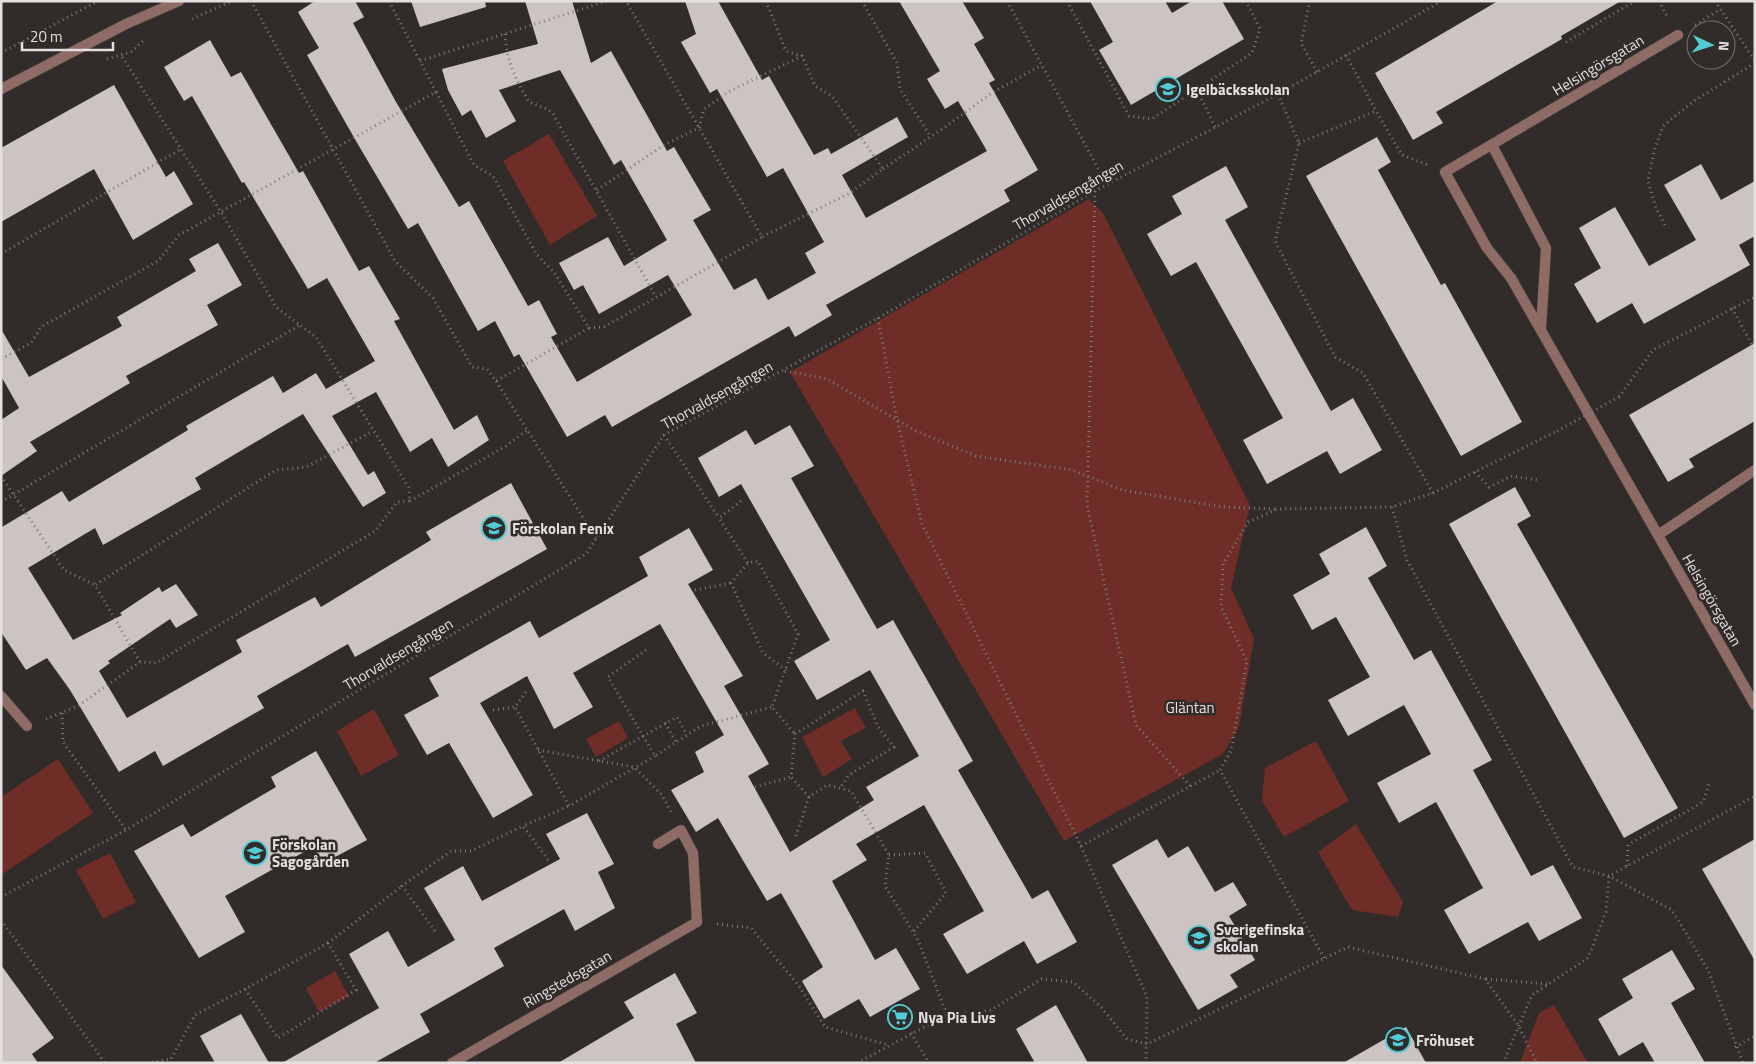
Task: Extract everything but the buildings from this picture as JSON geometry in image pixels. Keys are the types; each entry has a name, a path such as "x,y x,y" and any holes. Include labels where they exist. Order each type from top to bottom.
{"street":[{"path":"1,89 126,24 178,1"},
{"name":"Helsingörsgatan","path":"1678,35 1446,172 1487,248 1511,278 1541,329 1755,705"},
{"path":"1492,145 1546,248 1541,329"},
{"path":"1658,535 1755,470"},
{"path":"1,696 26,726"},
{"path":"658,844 681,830 693,853 697,922"},
{"name":"Ringstedsgatan","path":"452,1063 697,922"}],"path":[{"path":"1,53 99,1"},
{"path":"189,20 232,1"},
{"path":"251,1 395,262 432,298 472,367 486,369 496,381 596,538"},
{"path":"389,1 474,165 493,176 537,255 554,272 589,328"},
{"path":"420,61 607,1"},
{"path":"626,1 762,237"},
{"path":"766,1 786,51 802,56 815,86 832,96 883,169"},
{"path":"862,1 897,63 900,89 931,137"},
{"path":"1007,1 1040,66 1107,185"},
{"path":"1067,1 1129,116 1152,119 1252,53 1260,29 1246,1"},
{"path":"1310,1 1301,43 1317,72"},
{"name":"Thorvaldsengången","path":"1,897 126,830 586,554 664,435 878,318 1095,191 1278,94 1442,1"},
{"path":"1566,42 1635,1"},
{"path":"1665,225 1656,208 1648,181 1655,148 1663,126 1694,101 1755,62 1719,10 1715,1"},
{"path":"1678,35 1719,10"},
{"path":"505,34 506,48 512,70 528,102 547,109 553,114 656,297"},
{"path":"99,63 131,52 146,38"},
{"path":"121,55 221,212 276,307 316,337 409,488 410,501"},
{"path":"1346,55 1402,155 1446,172"},
{"path":"597,190 664,145 699,128 704,109 724,95 802,56"},
{"path":"496,381 589,328 604,327 762,237 848,194 993,92 1040,66"},
{"path":"1197,89 1215,127"},
{"path":"1,359 31,342 41,327 158,261 179,235 436,92"},
{"path":"1278,94 1299,143 1275,241 1335,356 1363,373 1433,493"},
{"path":"1299,143 1376,111"},
{"path":"1,254 181,148"},
{"path":"1095,191 1087,505 1136,725 1191,787"},
{"path":"784,371 827,379 916,431 976,456 1072,470 1122,490 1223,507 1262,510 1278,508 1392,507 1433,493 1557,431 1619,397 1653,350 1755,297"},
{"path":"1732,308 1755,350"},
{"path":"878,318 897,420 922,524 1081,846 1147,997 1146,1063"},
{"path":"1,502 300,325"},
{"path":"26,726 78,706 140,662 156,663 375,531 398,502 410,501 506,446 527,430"},
{"path":"95,585 276,470 306,467 374,431"},
{"path":"664,435 748,563"},
{"path":"1475,472 1489,487 1512,476 1538,480"},
{"path":"1,476 64,570 95,585 140,662"},
{"path":"719,518 740,501"},
{"path":"1392,507 1407,560 1573,867 1609,876 1672,910 1708,970 1743,1063"},
{"path":"1081,846 1220,770 1231,751 1247,661 1221,607 1223,564 1248,522 1278,508"},
{"path":"695,590 731,583 748,563 758,561 798,634 772,707"},
{"path":"731,583 764,653 786,670"},
{"path":"646,650 608,677 655,756"},
{"path":"493,710 515,707 526,692"},
{"path":"795,734 863,692 878,727 894,747 849,775 840,788"},
{"path":"515,707 569,806"},
{"path":"772,707 795,734 791,778 809,797"},
{"path":"147,1063 172,1059 195,1015 328,943 451,851 471,851 569,806 655,756 701,726 772,707"},
{"path":"62,713 62,742 126,830"},
{"path":"598,761 677,717 687,735"},
{"path":"665,723 676,742"},
{"path":"538,750 634,767 662,795 681,830"},
{"path":"1220,770 1324,958"},
{"path":"755,787 791,778"},
{"path":"1627,866 1628,845 1703,802 1709,784"},
{"path":"796,836 809,797 827,785 851,791 888,855 885,886 913,932 948,1015"},
{"path":"1609,876 1755,796"},
{"path":"523,826 548,860"},
{"path":"888,855 925,853 946,894 913,932"},
{"path":"1503,1063 1532,995 1588,958 1606,912 1609,876"},
{"path":"402,886 435,931"},
{"path":"1,920 105,1063"},
{"path":"697,922 751,928 799,986 825,1027 888,1045"},
{"path":"245,989 278,1038 356,990 328,943"},
{"path":"857,1063 911,1032 948,1015 990,1010 1042,979 1073,982 1101,1008 1127,1039 1147,1044 1348,947 1485,979 1548,985"},
{"path":"1485,979 1518,1025 1538,1063"},
{"path":"911,1032 929,1063"},
{"path":"1736,1047 1755,1036"}],"green space":[{"path":"549,134 597,216 550,245 503,161"},
{"name":"Gläntan","path":"1089,199 1103,213 1250,505 1231,588 1254,638 1239,727 1223,754 1064,841 790,372"},
{"path":"855,708 866,728 841,741 852,759 823,777 802,737"},
{"path":"374,709 399,755 361,776 337,731"},
{"path":"619,721 628,738 596,757 586,739"},
{"path":"1316,741 1349,801 1284,837 1262,801 1265,768"},
{"path":"58,759 93,813 1,875 1,797"},
{"path":"1356,824 1403,902 1398,917 1352,910 1318,852"},
{"path":"110,853 136,902 103,919 76,870"},
{"path":"335,971 349,996 319,1012 306,988"},
{"path":"1554,1005 1588,1063 1520,1063 1539,1013"}],"place":[{"name":"Igelbäcksskolan","path":"1168,89"},
{"name":"Förskolan Fenix","path":"494,528"},
{"name":"Förskolan Sagogården","path":"255,853"},
{"name":"Sverigefinska skolan","path":"1199,938"},
{"name":"Nya Pia Livs","path":"900,1017"},
{"name":"Fröhuset","path":"1398,1040"}]}
